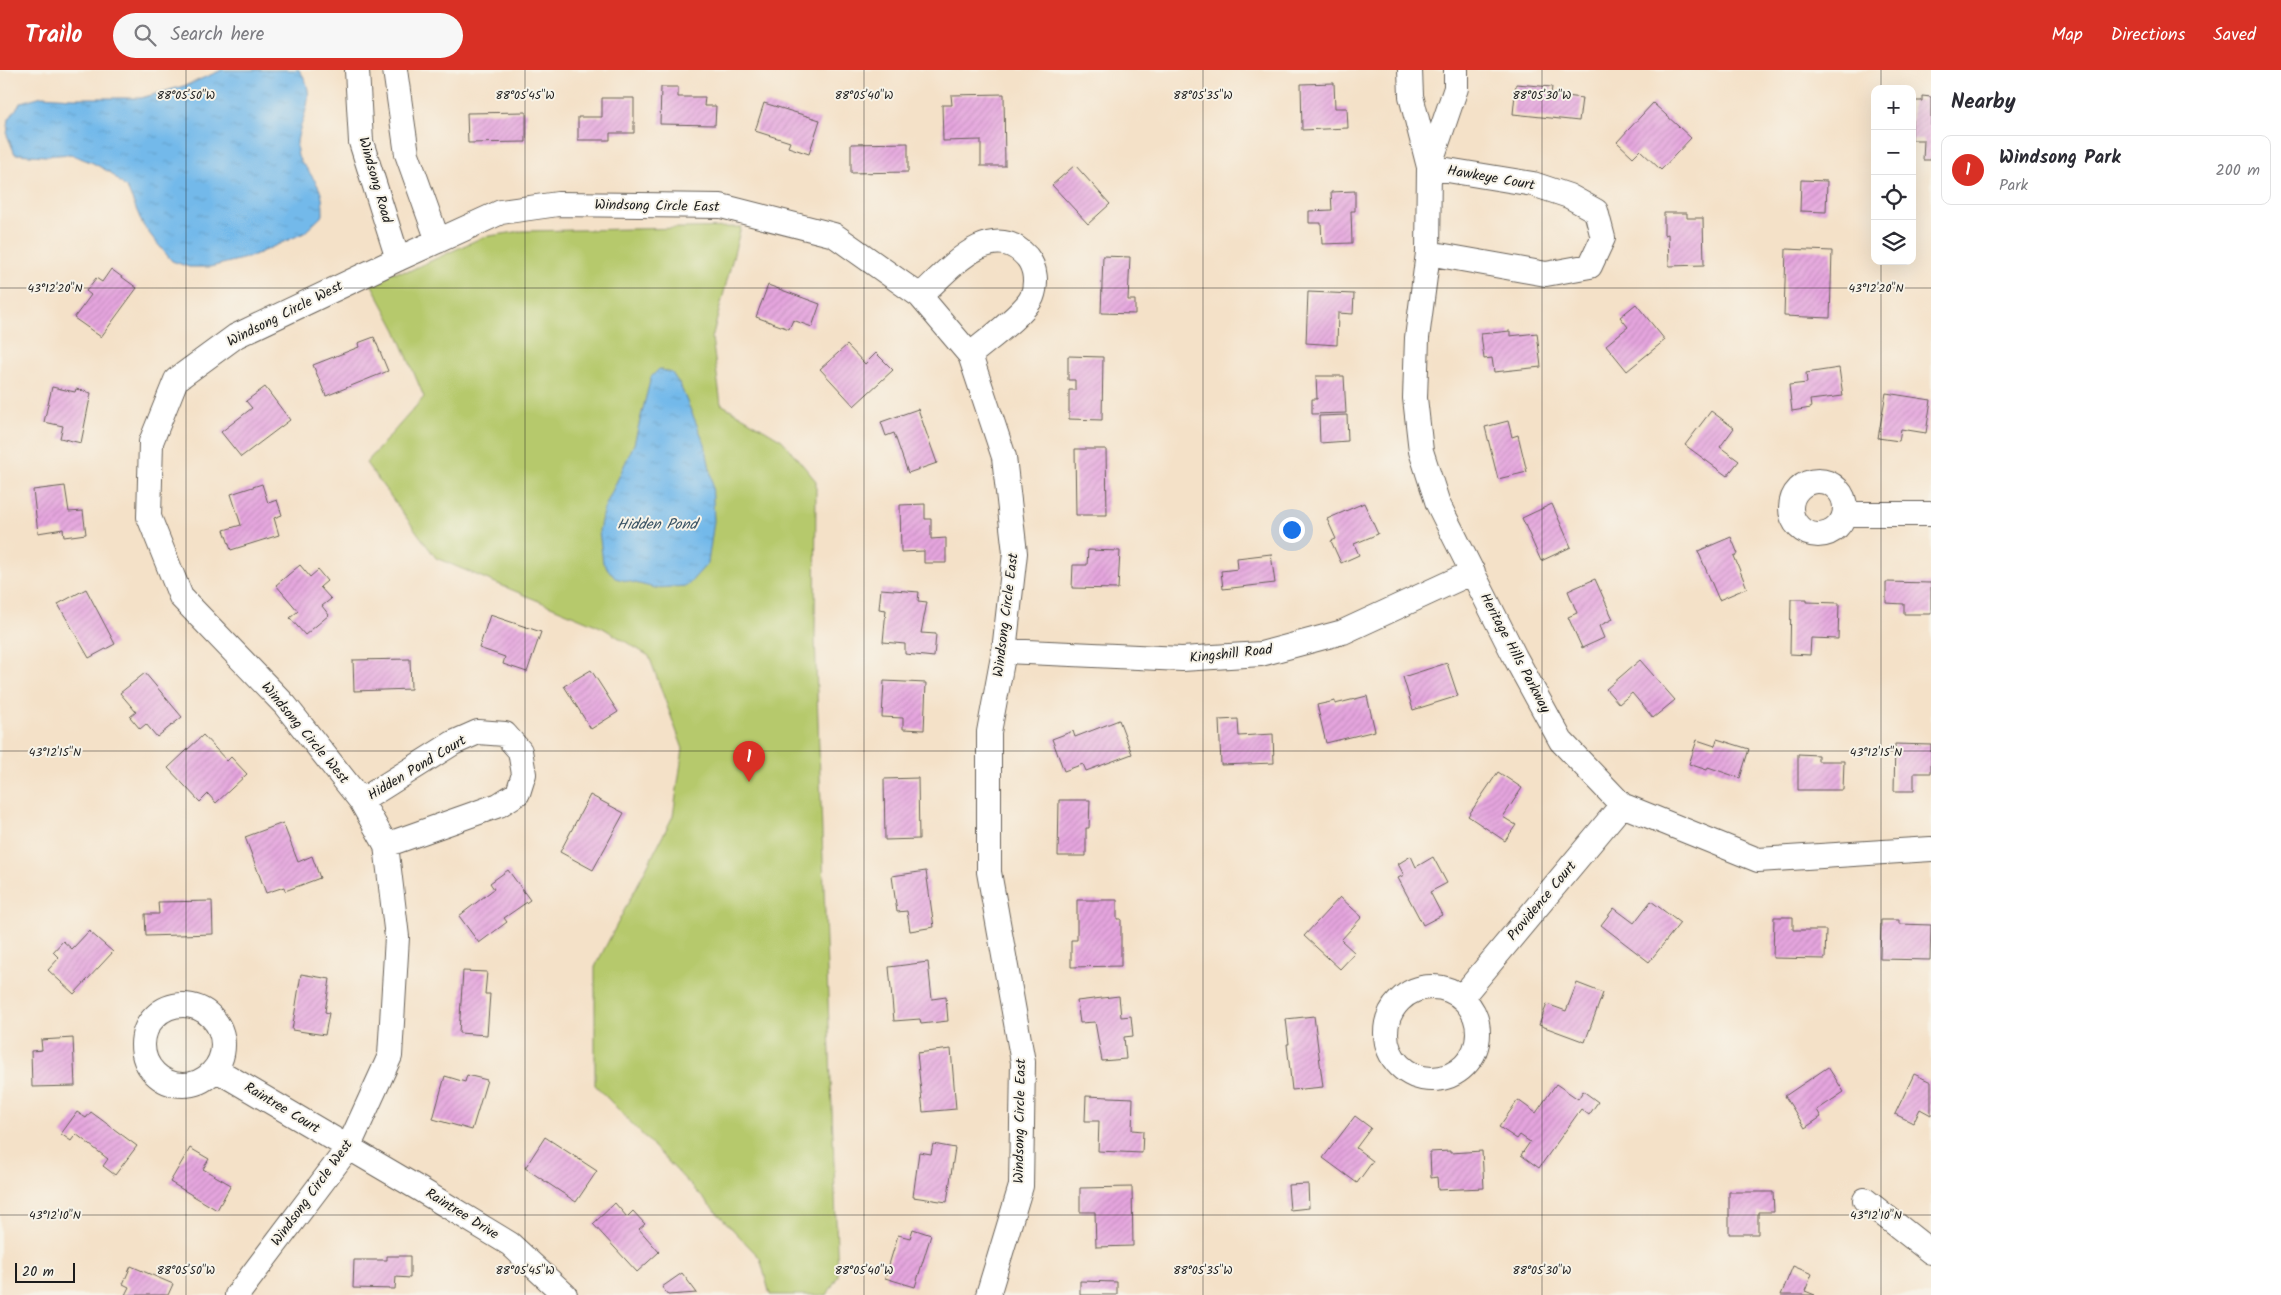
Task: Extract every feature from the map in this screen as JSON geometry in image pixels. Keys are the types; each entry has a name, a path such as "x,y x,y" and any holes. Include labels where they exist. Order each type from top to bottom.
{"street":[{"name":"Windsong Road","path":"357,70 361,142 398,258"},
{"path":"395,70 407,154 438,242"},
{"name":"Heritage Hills Parkway","path":"1410,70 1410,96 1429,167 1428,253 1417,338 1415,398 1420,451 1438,504 1515,657 1561,741 1622,806 1758,860 1931,849"},
{"name":"Heritage Hills Parkway","path":"1429,167 1456,88 1456,70"},
{"name":"Hawkeye Court","path":"1428,253 1546,274 1590,266 1603,238 1596,211 1569,196 1533,184 1429,167"},
{"name":"Windsong Circle East","path":"398,258 438,242 501,212 558,204 721,206 834,236 920,296 970,355 1004,457 1015,553 1004,651 989,732 989,872 1023,1062 1021,1186 988,1295"},
{"path":"920,296 970,250 994,242 1019,248 1031,262 1035,280 1031,298 1019,313 970,355"},
{"name":"Windsong Circle West","path":"237,1295 348,1148 390,1056 396,937 386,845 361,802 286,705 181,597 149,518 151,442 176,380 236,336 398,258"},
{"path":"1845,514 1931,514"},
{"name":"Kingshill Road","path":"1004,651 1182,659 1261,654 1343,632 1472,572"},
{"name":"Hidden Pond Court","path":"361,802 453,743 478,732 505,734 520,751 524,774 518,793 499,806 386,845"},
{"name":"Providence Court","path":"1462,997 1622,806"},
{"name":"Raintree Court","path":"215,1069 348,1148"},
{"name":"Raintree Drive","path":"348,1148 510,1244 565,1295"},
{"path":"1865,1200 1931,1252"}],"green space":[{"path":"741,227 712,338 721,404 782,440 816,481 815,637 838,1276 827,1295 770,1295 760,1258 595,1085 595,967 673,816 683,749 649,656 603,628 436,558 366,463 424,397 396,330 366,274 409,271 483,237 522,231"}],"water":[{"path":"222,70 299,70 306,81 308,92 308,103 298,135 298,156 320,190 323,215 304,233 250,257 210,267 189,267 172,261 143,225 128,190 111,173 93,163 70,154 45,156 15,154 7,135 9,119 21,102 42,96 141,98 187,85"},
{"name":"Hidden Pond","path":"659,369 672,373 680,385 705,444 712,479 714,521 708,563 687,586 655,588 615,578 603,563 599,531 603,511 634,444 651,377"}],"building":[{"path":"1334,83 1335,108 1347,108 1348,128 1302,130 1301,84"},
{"path":"1516,84 1552,87 1551,94 1582,98 1579,121 1513,114"},
{"path":"661,87 678,87 678,97 705,97 704,106 716,106 715,125 660,124"},
{"path":"1004,94 1005,166 981,166 981,140 943,141 942,105 952,105 951,95"},
{"path":"1922,96 1931,97 1931,160 1923,160 1924,140 1916,140 1916,101 1922,101"},
{"path":"602,98 634,98 634,133 610,133 610,140 578,140 578,117 602,117"},
{"path":"764,103 820,120 809,154 788,147 790,142 755,131"},
{"path":"1653,103 1691,138 1661,170 1640,150 1633,157 1617,142"},
{"path":"526,112 526,142 468,143 467,113"},
{"path":"908,143 908,172 851,173 851,144"},
{"path":"1075,165 1110,204 1088,224 1052,185"},
{"path":"1801,180 1827,181 1826,212 1800,211"},
{"path":"1355,191 1355,211 1351,211 1352,243 1322,244 1321,223 1309,223 1309,211 1332,210 1331,192"},
{"path":"1664,213 1687,213 1687,218 1703,218 1704,265 1669,266 1668,234 1664,235"},
{"path":"1786,249 1832,251 1830,318 1784,316"},
{"path":"1103,256 1130,257 1128,300 1135,300 1135,314 1101,313"},
{"path":"111,269 137,288 101,337 74,318 91,295 86,291 96,278 102,282"},
{"path":"768,285 820,304 812,327 793,320 789,329 756,317"},
{"path":"1308,292 1354,294 1353,314 1338,313 1337,345 1306,343"},
{"path":"1636,304 1665,340 1627,371 1606,345 1628,327 1620,317"},
{"path":"1510,331 1510,336 1537,333 1541,367 1494,372 1492,358 1484,359 1481,334"},
{"path":"374,337 388,371 326,396 313,365 359,347 358,343"},
{"path":"847,345 865,364 876,353 893,370 854,406 820,369"},
{"path":"1068,356 1103,357 1102,420 1069,419 1069,390 1075,390 1075,380 1068,380"},
{"path":"1839,368 1843,396 1810,400 1811,408 1792,411 1789,385 1807,383 1806,373"},
{"path":"1316,376 1344,376 1346,413 1312,414 1312,399 1317,399"},
{"path":"52,387 75,392 76,389 91,393 81,443 60,438 63,426 44,422"},
{"path":"265,387 290,420 241,457 221,432 252,408 246,401"},
{"path":"1886,393 1931,400 1926,433 1901,429 1899,441 1878,438"},
{"path":"918,409 937,463 908,473 894,433 886,436 881,422"},
{"path":"1711,411 1734,428 1720,447 1739,461 1727,476 1685,445"},
{"path":"1347,415 1348,441 1320,443 1319,416"},
{"path":"1508,421 1512,437 1518,435 1527,472 1498,479 1485,427"},
{"path":"1075,449 1106,449 1107,515 1076,515"},
{"path":"262,484 268,503 277,500 282,515 274,518 279,535 231,550 224,530 241,525 231,494"},
{"path":"65,486 69,512 83,511 86,534 64,537 63,529 38,533 33,490"},
{"path":"1364,503 1378,534 1354,544 1359,555 1341,563 1331,541 1336,539 1327,519"},
{"path":"925,504 925,519 931,519 931,539 946,538 946,563 924,563 924,551 901,552 900,505"},
{"path":"1552,504 1571,547 1541,561 1522,518"},
{"path":"1731,537 1738,554 1734,556 1747,588 1719,600 1698,551"},
{"path":"1088,550 1120,551 1118,589 1072,588 1073,565 1087,565"},
{"path":"1271,554 1275,583 1223,589 1221,571 1238,569 1237,558"},
{"path":"300,565 310,577 318,570 327,581 320,587 331,599 322,606 329,615 305,635 290,618 298,611 276,585"},
{"path":"1595,579 1613,619 1599,626 1604,638 1582,648 1568,617 1577,613 1568,591"},
{"path":"1886,582 1931,583 1931,614 1904,614 1904,604 1886,603"},
{"path":"86,589 115,644 89,658 58,604"},
{"path":"881,589 919,592 918,601 927,602 921,633 936,634 934,657 905,654 905,644 883,642 886,610 879,609"},
{"path":"1791,599 1807,599 1807,602 1839,603 1838,639 1811,638 1810,655 1790,654"},
{"path":"490,615 541,632 527,672 503,664 505,657 479,648"},
{"path":"410,659 411,689 354,691 353,660"},
{"path":"1640,660 1675,700 1653,718 1632,693 1619,704 1606,689"},
{"path":"1447,663 1458,696 1413,710 1403,677"},
{"path":"591,670 618,712 591,729 564,686"},
{"path":"145,673 182,717 157,737 146,724 140,729 130,717 136,712 120,693"},
{"path":"884,681 926,683 924,730 903,729 903,718 882,717"},
{"path":"1367,696 1375,731 1326,743 1317,705 1335,701 1335,704"},
{"path":"1238,719 1239,736 1273,734 1274,763 1221,765 1219,720"},
{"path":"1119,720 1132,754 1086,771 1083,764 1064,771 1052,739 1073,731 1075,737"},
{"path":"203,735 227,761 231,757 247,774 216,803 208,794 200,802 168,768"},
{"path":"1717,739 1749,749 1740,778 1708,767 1707,770 1689,764 1697,740 1715,746"},
{"path":"1895,744 1931,745 1931,773 1914,773 1914,791 1894,791"},
{"path":"1798,754 1818,755 1818,761 1844,761 1843,790 1798,790"},
{"path":"1498,772 1522,788 1503,817 1516,825 1505,841 1468,816"},
{"path":"918,778 919,839 885,840 884,779"},
{"path":"590,795 624,813 593,870 560,852"},
{"path":"1059,800 1090,800 1089,828 1086,828 1086,856 1058,856"},
{"path":"283,823 298,862 312,856 320,878 285,891 284,887 266,893 245,837"},
{"path":"1411,856 1416,867 1433,857 1447,883 1430,892 1442,915 1423,925 1398,878 1404,875 1398,864"},
{"path":"508,870 530,900 504,918 507,922 479,943 459,916 494,889 490,883"},
{"path":"926,871 934,927 910,931 907,911 897,912 892,876"},
{"path":"1340,897 1362,917 1341,940 1355,953 1340,969 1304,936"},
{"path":"1077,900 1117,900 1117,919 1121,919 1121,966 1071,967 1071,940 1077,940"},
{"path":"212,901 213,934 146,936 145,914 159,914 158,902"},
{"path":"1651,901 1680,923 1649,962 1601,925 1614,908 1634,923"},
{"path":"1774,917 1793,917 1793,930 1826,930 1825,959 1773,958"},
{"path":"1881,920 1899,920 1899,924 1931,925 1930,960 1880,959"},
{"path":"89,931 113,952 74,994 48,970 59,958 53,952 63,941 72,949"},
{"path":"928,962 932,999 946,997 948,1021 921,1024 920,1019 894,1021 889,967"},
{"path":"463,971 487,972 485,994 490,994 487,1035 459,1033"},
{"path":"301,974 330,979 325,1012 329,1013 325,1035 292,1030"},
{"path":"1577,983 1603,993 1585,1042 1539,1025 1547,1004 1566,1011"},
{"path":"1119,996 1121,1017 1131,1016 1133,1036 1124,1037 1126,1059 1102,1061 1095,1022 1080,1023 1077,1001"},
{"path":"1314,1016 1323,1087 1292,1090 1286,1019"},
{"path":"73,1038 75,1086 32,1087 31,1051 42,1050 41,1040"},
{"path":"951,1049 956,1109 923,1112 917,1053"},
{"path":"1828,1067 1844,1092 1817,1110 1821,1117 1805,1128 1785,1096"},
{"path":"1914,1074 1931,1082 1931,1115 1920,1109 1913,1123 1895,1114"},
{"path":"467,1075 487,1080 472,1130 433,1119 445,1076 465,1082"},
{"path":"1556,1084 1578,1099 1583,1091 1598,1102 1589,1115 1581,1109 1539,1168 1521,1155 1530,1142 1520,1135 1517,1139 1499,1127 1518,1100 1536,1113"},
{"path":"1086,1096 1133,1098 1132,1130 1143,1131 1142,1153 1098,1151 1099,1121 1085,1121"},
{"path":"77,1112 86,1118 91,1112 137,1146 115,1175 103,1166 108,1159 76,1134 71,1141 61,1134"},
{"path":"1355,1116 1371,1128 1356,1148 1373,1161 1357,1183 1323,1158"},
{"path":"545,1137 597,1171 576,1202 525,1168"},
{"path":"933,1144 955,1148 947,1202 913,1197 919,1152 931,1154"},
{"path":"190,1148 209,1159 203,1169 231,1185 217,1210 170,1182"},
{"path":"1450,1151 1450,1153 1482,1151 1484,1188 1438,1190 1437,1177 1431,1178 1430,1152"},
{"path":"1308,1184 1309,1208 1290,1210 1288,1185"},
{"path":"1132,1187 1133,1246 1096,1247 1095,1212 1080,1212 1080,1188"},
{"path":"1729,1192 1773,1192 1774,1212 1758,1212 1758,1234 1729,1234"},
{"path":"615,1203 627,1217 633,1211 645,1224 639,1229 659,1252 637,1272 593,1224"},
{"path":"913,1229 931,1235 915,1287 885,1278 898,1235 910,1238"},
{"path":"387,1256 410,1256 410,1278 396,1277 395,1289 353,1288 354,1260 387,1260"},
{"path":"131,1266 173,1284 168,1295 125,1295 129,1287 123,1284"},
{"path":"1793,1266 1812,1274 1805,1291 1815,1295 1781,1295"},
{"path":"682,1273 697,1293 668,1295 662,1287"},
{"path":"1080,1281 1117,1282 1117,1295 1080,1295"}],"place":[{"name":"Windsong Park","path":"749,782"}]}
